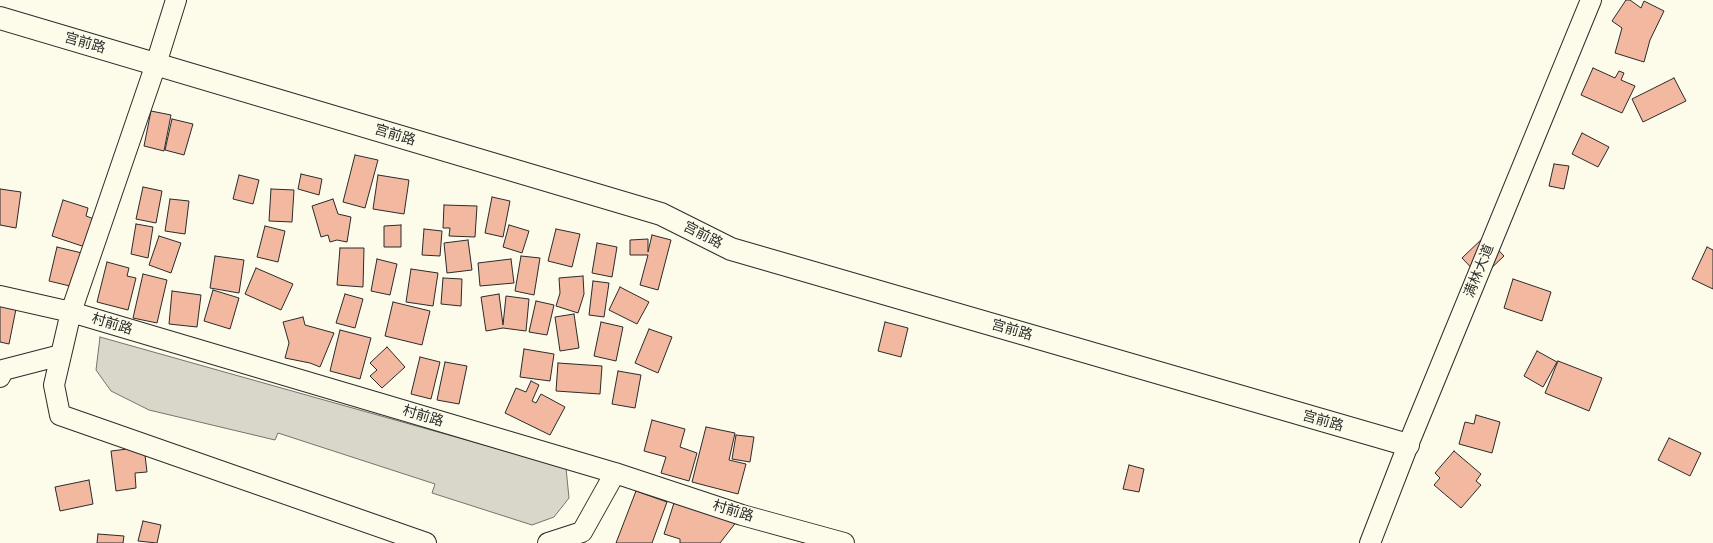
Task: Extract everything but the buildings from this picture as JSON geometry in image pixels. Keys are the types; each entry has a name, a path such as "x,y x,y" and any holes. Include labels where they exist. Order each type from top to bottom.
{"street":[{"path":"176,0 156,64 72,312 54,385 60,415 426,543"},
{"name":"满林大道","path":"1370,543 1408,445 1591,0"},
{"name":"宫前路","path":"0,18 661,214 731,249 1408,445"},
{"name":"村前路","path":"0,296 72,312 615,473 742,515 844,543"},
{"path":"0,377 3,370 61,356"},
{"path":"548,543 582,532 615,473"}],"shaded area":[{"path":"100,337 566,468 569,498 554,517 532,525 432,493 435,484 278,433 275,440 149,410 111,391 96,370"}]}
